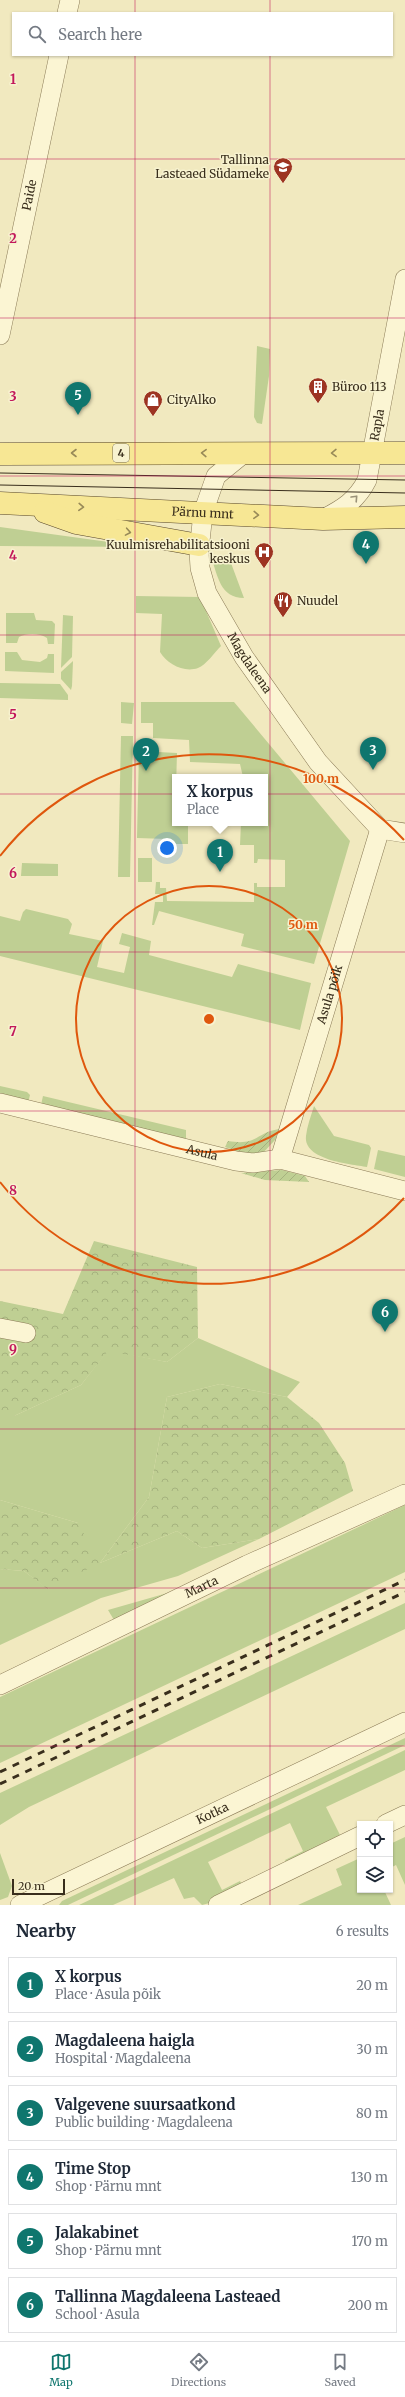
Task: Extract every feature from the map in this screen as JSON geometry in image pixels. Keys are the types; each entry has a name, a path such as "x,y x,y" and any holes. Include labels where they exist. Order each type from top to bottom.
{"main road":[{"name":"4","path":"0,454 184,452 243,454 405,453"},
{"name":"Pärnu mnt","path":"0,503 323,519 405,518"},
{"path":"24,504 76,523 199,545"}],"street":[{"path":"67,12 70,0"},
{"name":"Paide","path":"0,335 59,56"},
{"name":"Rapla","path":"323,519 348,506 361,492 367,480 405,279"},
{"name":"Magdaleena","path":"243,454 216,476 203,512 199,545 200,568 207,593 244,657 318,762 380,829"},
{"path":"380,829 405,833"},
{"name":"Asula põik","path":"280,1159 380,829"},
{"name":"Asula","path":"0,1103 236,1161 253,1163 280,1159 405,1191"},
{"path":"0,1328 26,1333"},
{"name":"Marta","path":"0,1685 247,1565 405,1494"},
{"name":"Kotka","path":"20,1905 46,1899 405,1722"},
{"path":"392,1821 405,1815"},
{"path":"218,1905 357,1837"}],"green space":[{"path":"257,346 270,349 269,376 262,424 257,423 254,417"},
{"path":"0,527 145,547 0,546"},
{"path":"228,555 244,598 236,597 230,594 221,585 218,578 211,557"},
{"path":"136,596 200,597 221,646 198,668 187,669 171,664 160,652 162,614 136,613"},
{"path":"6,613 34,613 36,620 52,621 55,624 54,644 48,644 47,638 44,636 33,634 19,637 17,643 6,643"},
{"path":"63,615 73,616 72,657 61,668"},
{"path":"5,652 17,652 22,660 40,662 47,658 48,654 54,654 54,673 5,671"},
{"path":"73,661 71,690 61,679 61,672"},
{"path":"0,683 60,684 68,695 68,700 0,698"},
{"path":"121,702 134,703 132,724 121,723"},
{"path":"141,702 234,702 350,841 314,964 241,946 244,934 159,911 154,925 152,925 155,902 163,902 163,894 155,894 156,882 160,882 160,888 166,888 167,901 254,902 254,883 257,883 257,887 285,887 285,860 258,859 257,863 254,863 254,845 240,845 241,826 268,826 268,774 242,774 240,764 190,762 189,740 153,738 153,723 141,723"},
{"path":"121,736 133,736 130,877 118,877"},
{"path":"139,751 177,753 176,774 172,774 172,826 188,826 188,844 168,844 167,839 137,838"},
{"path":"138,858 152,858 152,882 138,882"},
{"path":"22,863 58,864 58,876 21,876"},
{"path":"26,909 68,919 72,924 69,934 103,941 97,967 124,973 130,947 119,944 122,933 151,941 149,955 232,977 238,964 311,983 300,1030 0,956 0,916 20,921 23,912"},
{"path":"0,1086 27,1092 30,1095 28,1103 0,1096"},
{"path":"43,1096 186,1130 186,1140 41,1105"},
{"path":"314,1106 334,1136 369,1145 371,1148 367,1167 339,1162 320,1156 312,1151 307,1144 306,1136"},
{"path":"279,1129 275,1140 263,1153 242,1153 225,1147 228,1141 245,1142 265,1133"},
{"path":"378,1150 405,1156 405,1177 374,1169"},
{"path":"282,1170 305,1176 309,1182 265,1180 241,1173"},
{"path":"94,1241 197,1267 198,1338 167,1362 108,1351 81,1385 14,1416 0,1416 0,1301 63,1314"},
{"path":"198,1338 300,1382 287,1397 220,1384 167,1397 149,1497 100,1563 177,1531 202,1548 259,1539 178,1576 101,1598 0,1645 0,1569 24,1571 48,1589 78,1523 0,1500 0,1416 14,1416 81,1385 108,1350 167,1362"},
{"path":"220,1384 287,1397 319,1423 345,1463 353,1491 259,1539 202,1548 177,1531 100,1563 149,1497 167,1397"},
{"path":"0,1500 78,1523 100,1563 47,1589 24,1571 0,1569"},
{"path":"405,1505 405,1572 0,1763 0,1697"},
{"path":"185,1588 114,1620 108,1610"},
{"path":"405,1603 405,1629 29,1807 0,1825 0,1793"},
{"path":"405,1738 405,1745 68,1905 59,1905 62,1901"},
{"path":"405,1750 405,1770 326,1807 340,1835 288,1867 285,1860 303,1851 290,1823 208,1862 222,1890 240,1881 244,1888 217,1901 202,1905 194,1897 184,1899 174,1878 113,1905 79,1905"},
{"path":"405,1837 405,1885 396,1865 393,1866 393,1843"},
{"path":"0,1853 12,1886 8,1897 0,1900"},
{"path":"357,1859 357,1893 385,1893 391,1905 298,1905 342,1885 336,1869"}],"tram line":[{"path":"0,473 405,480"},
{"path":"0,485 405,493"}],"railway":[{"path":"0,1772 405,1580"},
{"path":"0,1784 405,1592"}],"place":[{"name":"Tallinna Lasteaed Südameke","path":"283,184"},
{"name":"Büroo 113","path":"318,404"},
{"name":"Jalakabinet","path":"78,415"},
{"name":"CityAlko","path":"153,417"},
{"name":"Time Stop","path":"366,564"},
{"name":"Kuulmisrehabilitatsiooni keskus","path":"264,569"},
{"name":"Nuudel","path":"283,618"},
{"name":"Valgevene suursaatkond","path":"373,770"},
{"name":"Magdaleena haigla","path":"146,771"},
{"name":"X korpus","path":"220,872"},
{"name":"Tallinna Magdaleena Lasteaed","path":"385,1332"}]}
